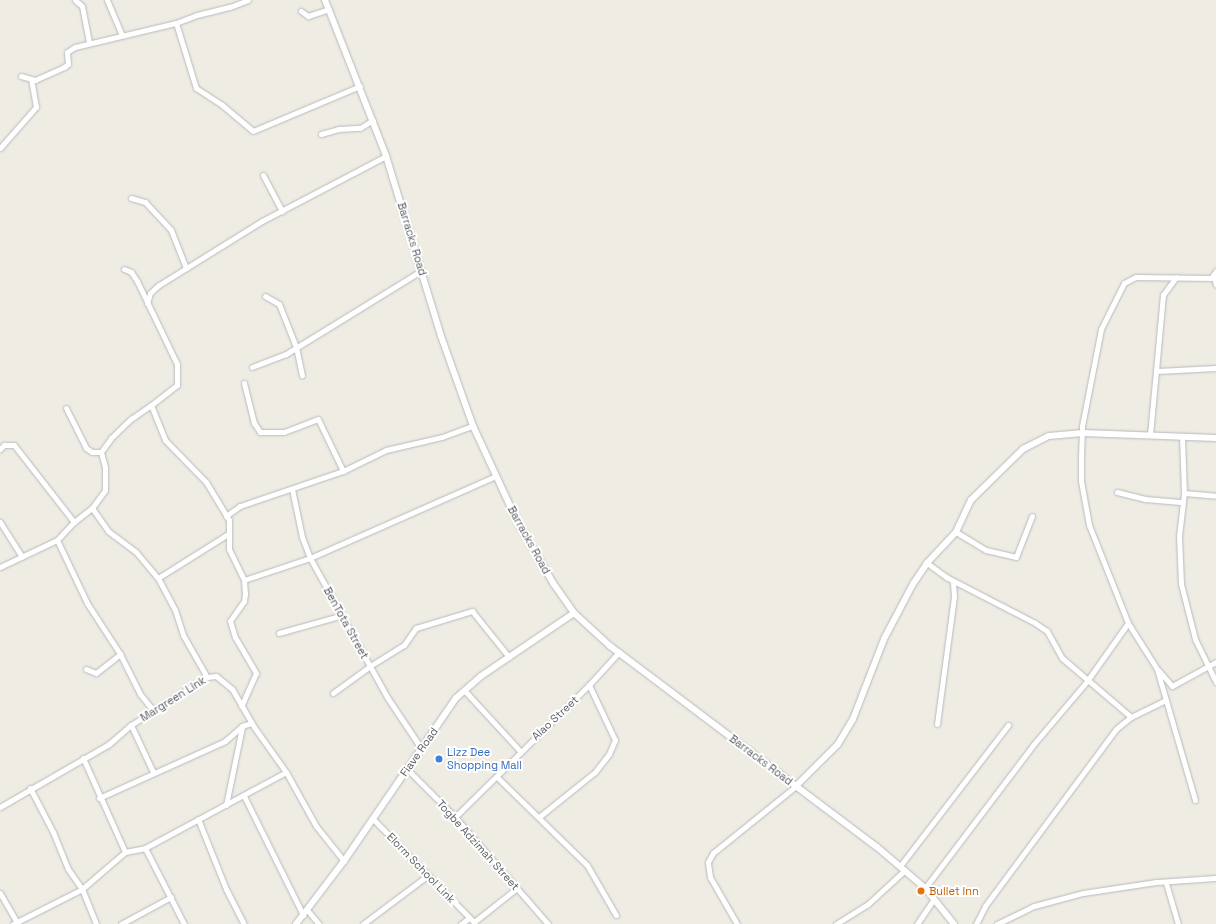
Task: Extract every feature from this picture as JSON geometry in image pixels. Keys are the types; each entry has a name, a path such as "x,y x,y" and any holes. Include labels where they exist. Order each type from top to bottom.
{"street":[{"path":"75,0 82,6 89,43"},
{"path":"107,0 122,35"},
{"path":"21,76 31,80 65,66 68,64 67,52 89,43 176,23 197,15 248,0"},
{"name":"Barracks Road","path":"325,0 360,86 386,156 421,271 473,426 496,476 538,559 574,613 619,652 902,868 925,888 954,924"},
{"path":"301,11 308,16 329,9"},
{"path":"176,23 196,88 222,105 253,131 360,86"},
{"path":"1,144 36,107 31,80"},
{"path":"321,134 338,129 360,128 373,120"},
{"path":"147,303 153,289 186,268 282,211 386,156"},
{"path":"263,175 282,211"},
{"path":"131,198 145,202 171,230 186,268"},
{"path":"100,452 111,438 126,424 177,385 176,364 134,276 124,268"},
{"path":"252,367 286,354 421,271"},
{"path":"1216,285 1215,274 1176,277 1136,277 1127,280 1120,288 1101,329 1083,433 1081,481 1089,525 1128,623 1157,669 1172,686 1216,662"},
{"path":"1150,435 1163,295 1176,277"},
{"path":"265,296 279,304 296,347 302,375"},
{"path":"1157,371 1216,367"},
{"path":"244,383 254,423 260,432 284,432 318,419 343,471"},
{"path":"151,405 165,440 206,482 229,520 229,549 244,580 244,601 230,621 235,637 256,673 241,706"},
{"path":"66,408 86,448 100,452"},
{"path":"226,516 240,506 343,471 386,450 442,437 473,426"},
{"path":"737,924 710,877 708,862 713,853 796,786 838,744 852,719 884,639 913,584 927,563 956,532 971,500 1023,449 1037,440 1049,436 1083,433 1216,438"},
{"path":"1182,436 1184,493 1179,536 1181,584 1195,639 1216,682"},
{"path":"0,449 4,445 14,445 74,522"},
{"path":"0,567 22,558 57,540 74,522 92,508 105,490 105,467 100,452"},
{"path":"244,580 310,558 496,476"},
{"name":"BenTota Street","path":"292,489 302,537 310,558 370,666 421,748"},
{"path":"1117,492 1145,499 1183,502"},
{"path":"1184,493 1216,496"},
{"path":"92,508 108,531 136,552 158,578 174,610 183,635 207,677"},
{"path":"956,532 986,550 1016,557 1032,516"},
{"path":"0,522 22,558"},
{"path":"158,578 228,534"},
{"path":"57,540 87,603 120,654 140,694 154,711"},
{"path":"927,563 953,581 1035,623 1047,631 1062,658 1087,681 1131,717"},
{"path":"937,724 954,597 953,581"},
{"path":"333,693 370,666 404,645 416,628 472,611 509,657"},
{"name":"Fiave Road","path":"296,924 344,861 421,748 464,690 509,657 574,613"},
{"path":"279,633 343,616"},
{"path":"925,888 1033,745 1087,681 1128,623"},
{"name":"Alao Street","path":"455,817 497,777 520,751 590,685 619,652"},
{"path":"86,668 96,673 120,654"},
{"path":"1157,669 1164,701 1195,800"},
{"name":"Margreen Link","path":"0,807 30,788 109,744 131,725 207,677 216,676 226,682 251,723 286,772 316,826 344,861"},
{"path":"539,817 595,772 609,754 615,736 590,685"},
{"path":"464,690 520,751"},
{"path":"976,924 985,906 1116,729 1131,717 1164,701"},
{"path":"99,798 153,772 225,741 242,726 251,723"},
{"path":"131,725 153,772"},
{"path":"836,924 868,904 902,868 1008,725"},
{"path":"226,805 242,726"},
{"path":"83,758 99,798 125,852"},
{"name":"Togbe Adzimah Street","path":"407,769 455,817 548,924"},
{"path":"0,893 16,924 82,888 125,852 145,848 286,772"},
{"path":"497,777 587,865 616,915"},
{"path":"30,788 68,869 82,888 96,924"},
{"path":"244,796 305,913 319,924"},
{"path":"198,819 226,889 244,924"},
{"name":"Elorm School Link","path":"373,819 469,918"},
{"path":"145,848 184,924"},
{"path":"364,924 427,876"},
{"path":"997,924 1034,906 1060,898 1148,883 1166,883 1216,878"},
{"path":"1166,883 1178,924"},
{"path":"461,924 469,918 474,922 477,921 517,888"},
{"path":"121,924 171,897"},
{"path":"917,924 934,899"}],"place":[{"name":"Lizz Dee Shopping Mall","path":"439,759"},
{"name":"Bullet Inn","path":"921,891"}]}
